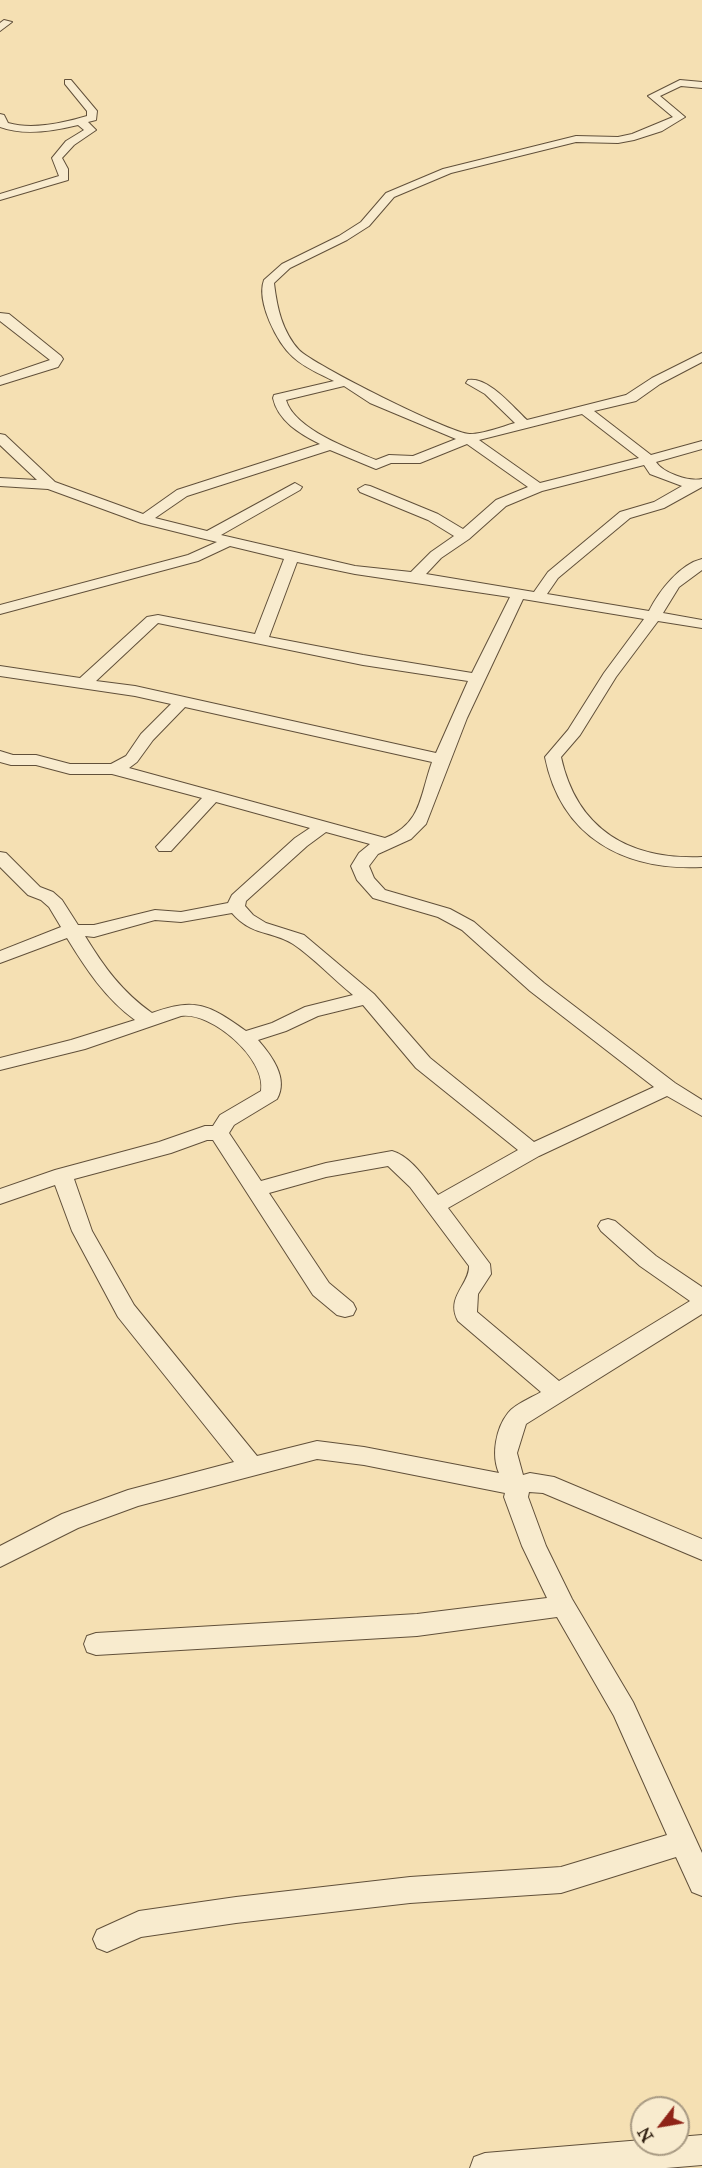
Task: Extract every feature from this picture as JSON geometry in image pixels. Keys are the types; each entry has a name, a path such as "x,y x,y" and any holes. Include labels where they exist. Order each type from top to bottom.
{"street":[{"path":"0,117 4,125 19,129 81,122 92,118 92,111 68,82"},
{"path":"538,488 468,439 375,400 308,363 295,353 279,329 271,310 268,282 286,266 344,238 365,224 390,195 447,171 576,139 591,136 618,140 656,130 680,117 653,96 680,82 702,85"},
{"path":"0,196 64,178 63,169 57,158 70,143 91,130 81,122"},
{"path":"0,317 5,317 57,359 54,364 0,381"},
{"path":"346,382 279,398 284,411 295,424 331,445 376,465 389,459 415,460 468,439 631,398 656,381 702,357"},
{"path":"472,383 489,391 524,424"},
{"path":"584,410 643,454 655,471 697,484"},
{"path":"0,438 50,485"},
{"path":"415,577 436,555 464,536 501,503 538,488 702,444"},
{"path":"146,520 153,512 182,493 331,445"},
{"path":"0,482 50,485 146,520 292,557 355,570 519,593 702,624"},
{"path":"539,597 553,575 625,515 659,505 697,484"},
{"path":"211,535 295,487"},
{"path":"365,489 433,517 464,536"},
{"path":"0,610 193,558 220,548 227,540"},
{"path":"261,639 292,557"},
{"path":"702,562 674,584 664,596 654,616 609,676 574,732 553,757 554,777 568,802 606,842 644,859 681,864 702,862"},
{"path":"519,593 477,678 441,759 418,824 409,833 365,855 360,866 366,880 379,894 444,913 468,926 537,987 668,1088 702,1109"},
{"path":"83,684 154,619 477,678"},
{"path":"0,671 135,691 235,711 441,759"},
{"path":"113,769 126,764 137,755 144,739 181,702"},
{"path":"0,756 11,760 36,760 70,769 113,769 385,843"},
{"path":"165,847 212,797"},
{"path":"236,907 238,899 301,842 324,826"},
{"path":"0,857 34,891 47,896 56,904 93,965 123,1002 150,1021"},
{"path":"0,957 71,930 94,931 154,915 181,917 236,907"},
{"path":"236,907 247,919 260,927 298,939 367,998 423,1063 532,1151"},
{"path":"244,1038 279,1027 312,1011 367,998"},
{"path":"0,1064 54,1053 116,1034 167,1014 194,1009 216,1019 244,1038 270,1070 273,1083 270,1094 227,1120 219,1133"},
{"path":"434,1206 532,1151 668,1088"},
{"path":"0,1197 62,1175 164,1148 205,1132 219,1133"},
{"path":"219,1133 321,1289 345,1309"},
{"path":"256,1190 326,1170 392,1158 417,1182 479,1264 480,1274 467,1293 466,1315 557,1392"},
{"path":"62,1175 82,1232 126,1311 251,1466"},
{"path":"608,1226 648,1261 702,1298"},
{"path":"702,1304 517,1418 507,1444 506,1468 518,1486 516,1497 534,1546 563,1606 624,1710 702,1883"},
{"path":"0,1557 70,1521 136,1497 317,1450 364,1455 518,1486 530,1482 546,1484 702,1550"},
{"path":"96,1644 417,1625 563,1606"},
{"path":"106,1939 139,1924 236,1910 410,1890 561,1880 683,1842"},
{"path":"485,2168 702,2151"}]}
